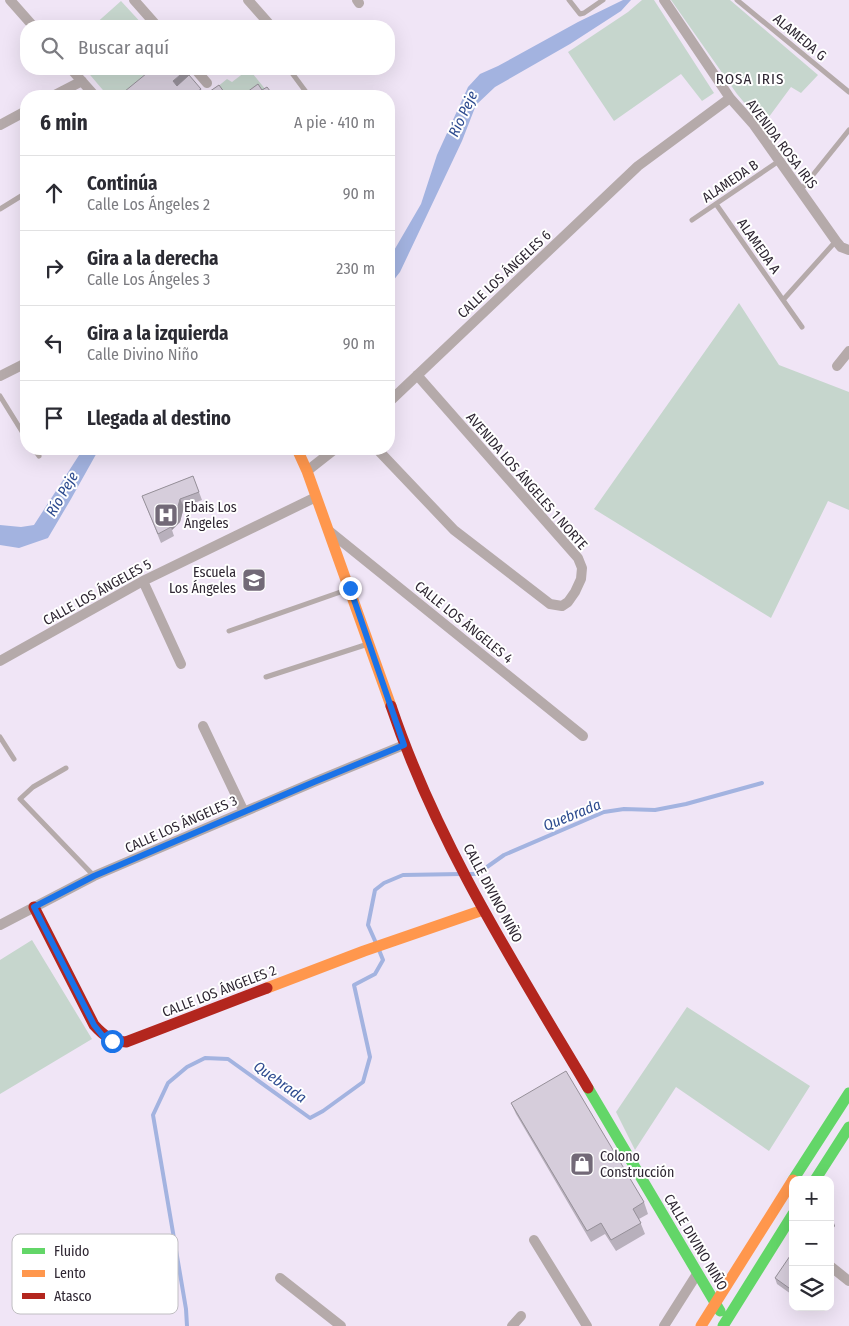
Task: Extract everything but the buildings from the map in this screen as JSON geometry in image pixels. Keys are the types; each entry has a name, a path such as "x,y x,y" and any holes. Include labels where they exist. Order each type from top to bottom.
{"main road":[{"name":"CALLE DIVINO NIÑO","path":"300,455 350,588 404,745 436,817 483,910 715,1303 724,1324"},
{"name":"CALLE LOS ÁNGELES 2","path":"34,907 94,1025 102,1035 112,1041 126,1042 364,951 483,910"},
{"path":"796,1176 849,1093"},
{"path":"818,1176 849,1127"},
{"path":"701,1326 789,1186"},
{"path":"724,1324 789,1230"}],"street":[{"path":"10,0 28,20"},
{"path":"134,0 152,20"},
{"path":"248,0 266,20"},
{"name":"AVENIDA ROSA IRIS","path":"664,0 730,98 754,125 780,160 840,247 849,250"},
{"path":"76,75 90,90"},
{"path":"200,75 207,83"},
{"path":"65,90 82,81"},
{"name":"CALLE LOS ÁNGELES 6","path":"395,396 638,166 730,98"},
{"path":"0,125 20,114"},
{"path":"837,366 849,351"},
{"path":"0,376 20,366"},
{"name":"AVENIDA LOS ÁNGELES 1 NORTE","path":"383,455 454,530 550,604 562,606 568,602 581,579 582,568 578,558 417,375"},
{"path":"307,471 327,455"},
{"name":"CALLE LOS ÁNGELES 5","path":"0,661 143,581 316,497"},
{"name":"CALLE LOS ÁNGELES 4","path":"328,530 583,736"},
{"path":"143,581 181,664"},
{"path":"203,726 244,812"},
{"name":"CALLE LOS ÁNGELES 3","path":"0,925 94,876 404,745"},
{"path":"770,1215 789,1230"},
{"path":"534,1240 587,1326"},
{"path":"834,1269 849,1281"},
{"path":"664,1326 697,1274"},
{"path":"280,1278 341,1326"},
{"path":"512,1326 521,1316"}],"lane":[{"path":"569,0 580,14 603,0"},
{"name":"ALAMEDA G","path":"737,0 849,92"},
{"path":"293,75 305,90"},
{"path":"800,191 849,130"},
{"name":"ALAMEDA B","path":"692,220 780,160"},
{"path":"0,209 20,197"},
{"name":"ALAMEDA A","path":"716,204 802,327"},
{"path":"783,300 836,241"},
{"path":"0,396 20,428"},
{"path":"229,631 350,588"},
{"path":"266,677 370,644"},
{"path":"0,737 14,759"},
{"path":"66,768 33,787 20,799 94,876"}],"shaded area":[{"path":"642,0 654,0 714,93 702,101 681,74 614,121 568,52 628,12"},
{"path":"671,0 730,0 818,75 801,93 791,87 763,125 737,94"},
{"path":"121,1 138,20 100,20"},
{"path":"90,75 162,75 144,90 103,90"},
{"path":"241,75 254,75 266,90 213,90 227,79 232,82"},
{"path":"739,303 779,365 849,392 849,510 828,501 771,618 594,509"},
{"path":"32,940 92,1039 0,1094 0,960"},
{"path":"687,1007 810,1086 769,1151 676,1087 635,1150 616,1112"}],"water":[{"name":"Río Peje","path":"623,0 631,0 621,11 570,44 495,87 476,105 462,141 400,272 395,278 395,249 421,204 437,155 468,87 480,74"},
{"name":"Río Peje","path":"79,455 96,455 48,538 19,548 0,545 0,525 21,527 34,525"}],"waterway":[{"name":"Quebrada","path":"470,874 477,874 504,855 604,812 624,809 655,810 686,804 762,783"},
{"name":"Quebrada","path":"376,943 368,925 375,890 384,883 403,875 461,874"},
{"name":"Quebrada","path":"173,1234 153,1115 168,1083 187,1067 205,1058 228,1059 310,1118 323,1111 363,1082 370,1057 354,985 375,974 383,960 379,950"},
{"name":"Quebrada","path":"178,1262 187,1326"}],"traffic: fast":[{"path":"588,1088 720,1311"},
{"path":"796,1176 849,1093"},
{"path":"818,1176 849,1127"},
{"path":"723,1326 789,1220"}],"traffic: slow":[{"path":"300,455 391,706"},
{"path":"267,988 364,951 483,910"},
{"path":"701,1326 789,1186"}],"traffic: jam":[{"path":"391,706 410,757 454,855 506,949 588,1088"},
{"path":"34,907 94,1025 112,1039 126,1042 267,988"}],"place":[{"name":"Ebais Los Ángeles","path":"166,515"},
{"name":"Escuela Los Ángeles","path":"254,580"},
{"name":"Colono Construcción","path":"582,1164"}],"district":[{"name":"ROSA IRIS","path":"750,79"}],"route":[{"path":"112,1041 102,1035 94,1025 34,907 94,876 404,745 350,588"}]}
